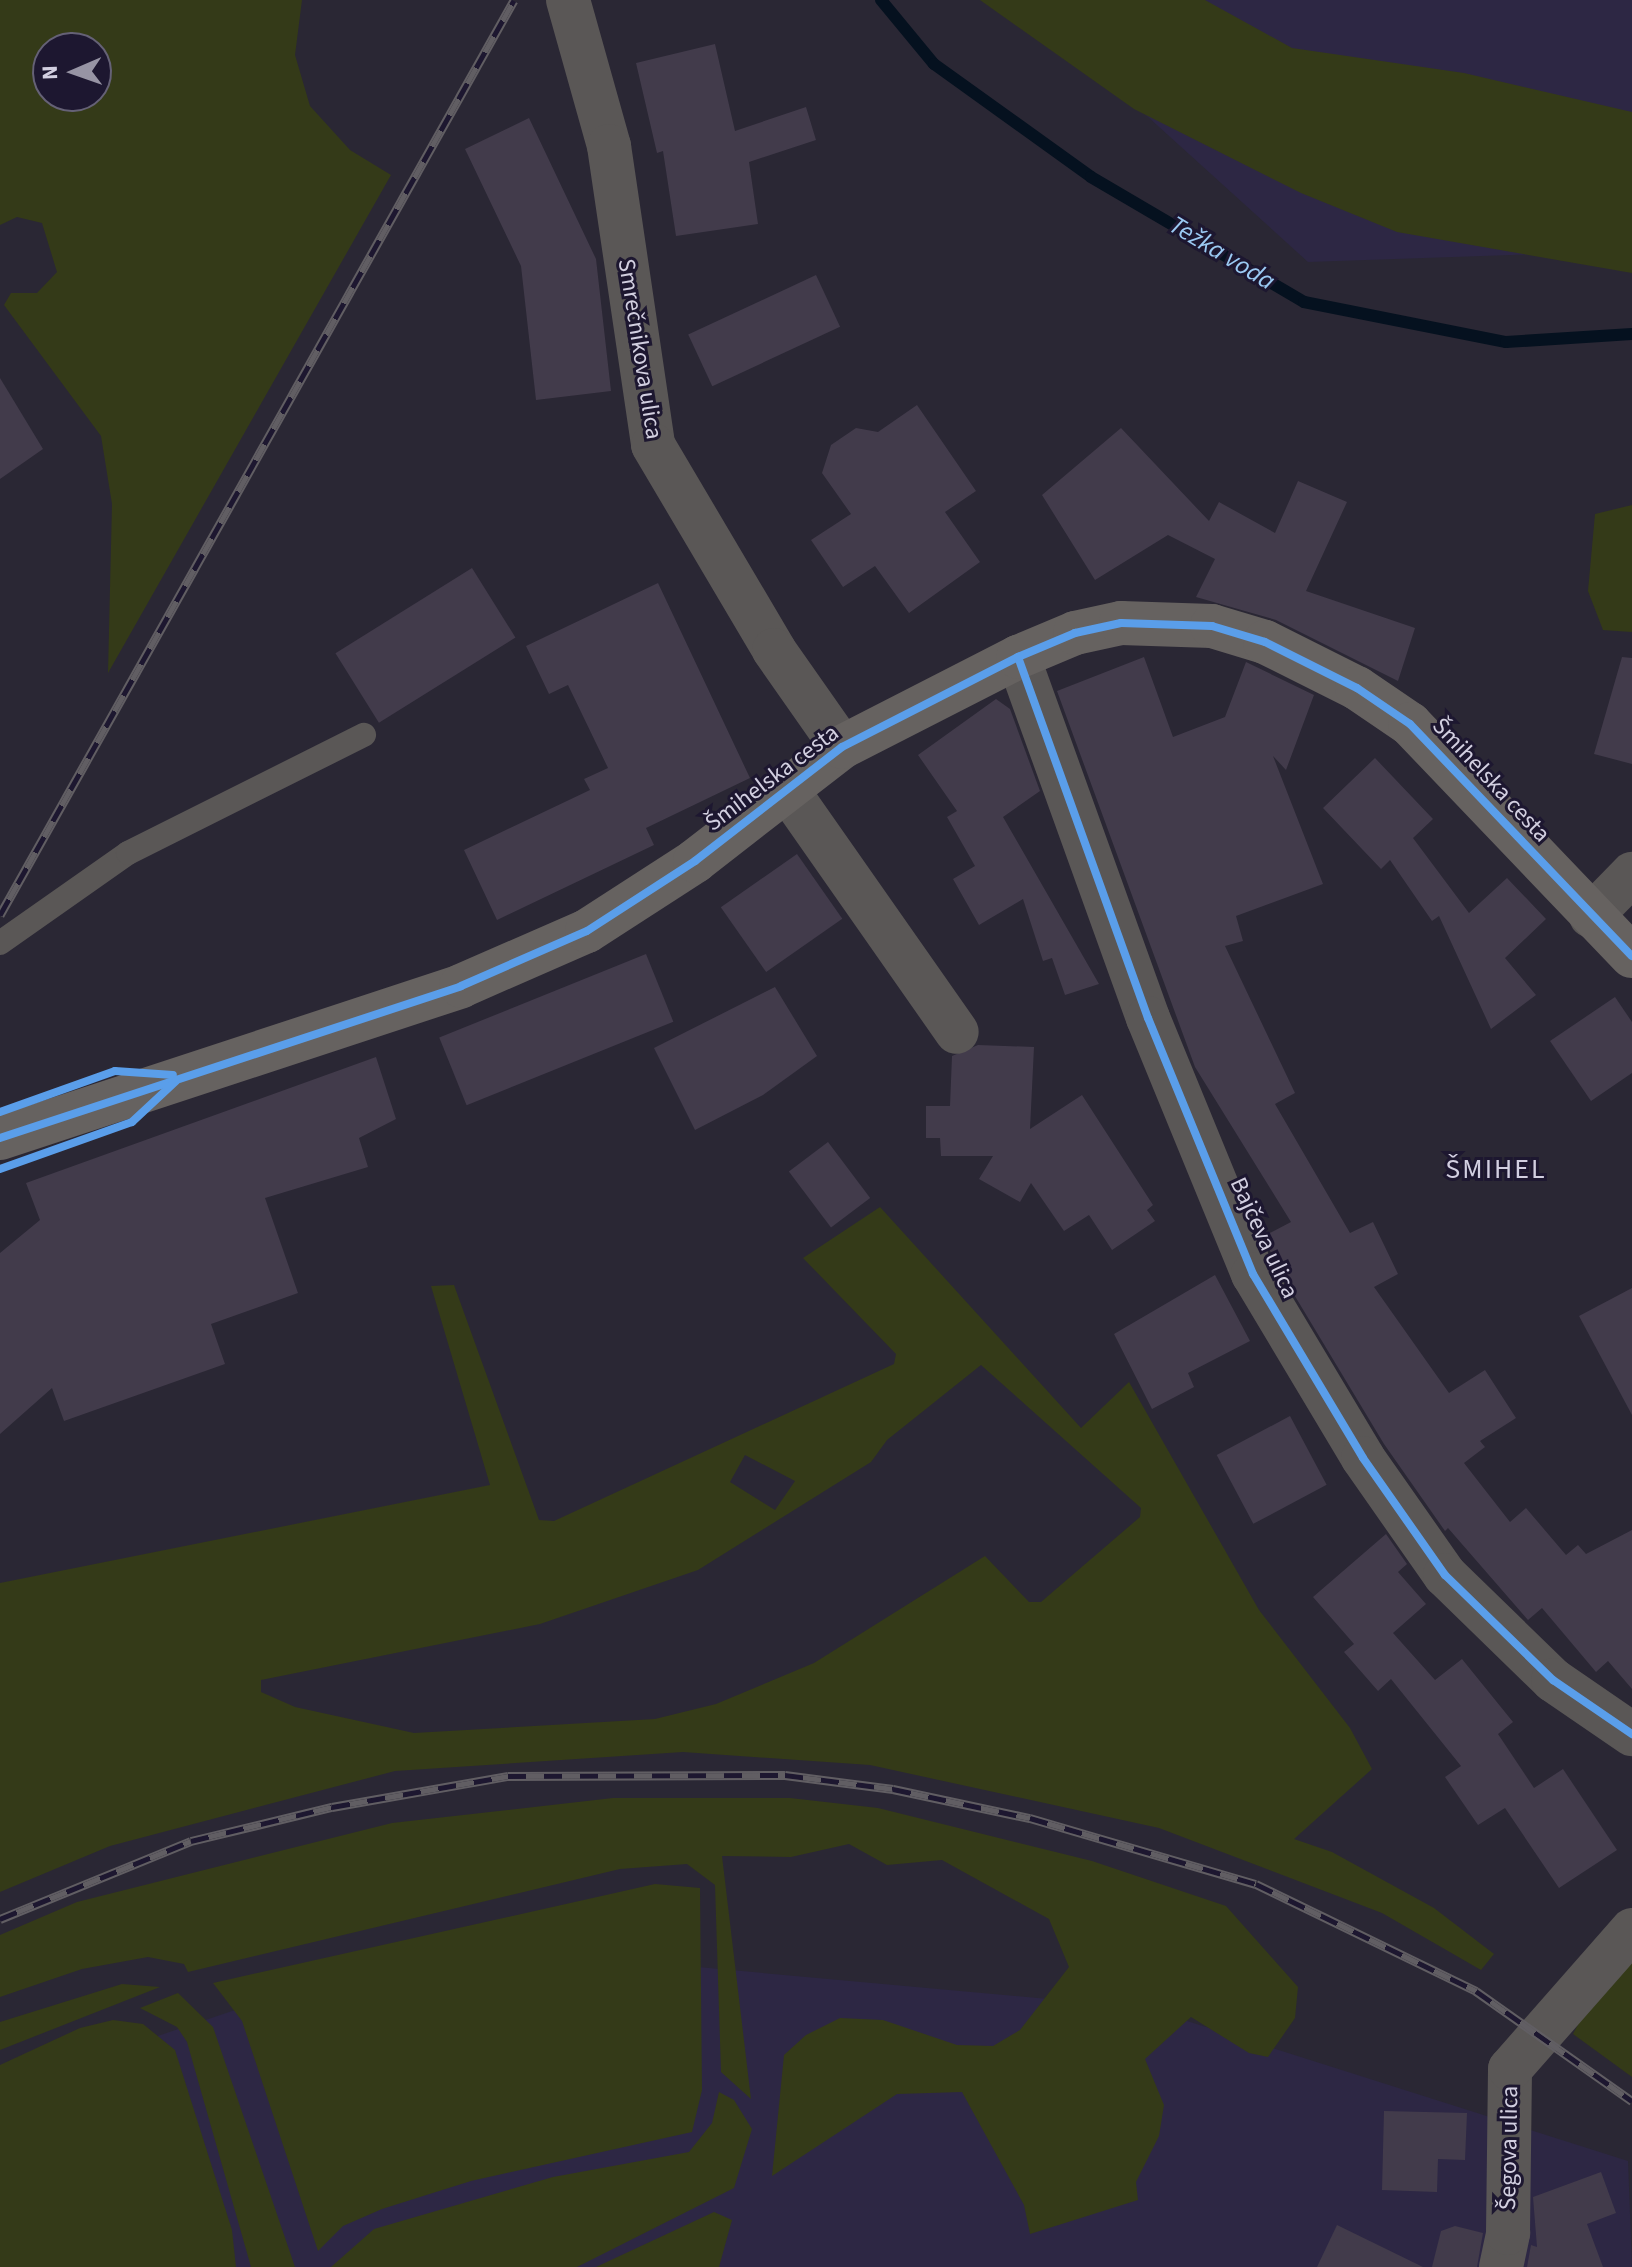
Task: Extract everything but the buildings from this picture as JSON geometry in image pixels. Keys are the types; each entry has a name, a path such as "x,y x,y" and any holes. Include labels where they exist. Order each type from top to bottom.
{"street":[{"name":"Smrečnikova ulica","path":"568,0 609,146 653,445 774,650 842,747"},
{"name":"Šmihelska cesta","path":"0,1138 461,986 587,931 788,791 842,747 1018,657 1075,633 1166,621 1212,626 1313,663 1410,724 1632,956"},
{"name":"Bajčeva ulica","path":"1018,657 1148,1018 1253,1274 1363,1458 1445,1575 1553,1680 1632,1734"},
{"path":"788,791 957,1032"},
{"path":"1591,916 1632,874"},
{"name":"Šegova ulica","path":"1501,2267 1508,2233 1510,2069 1632,1930"}],"lane":[{"path":"0,943 128,853 364,735"}],"shaded area":[{"path":"1019,0 1632,0 1632,251 1308,262"},
{"path":"435,1943 1146,2008 1628,2161 1632,2267 0,2267 101,2055"}],"green space":[{"path":"0,0 302,0 295,55 310,106 350,150 391,175 108,673 112,504 101,436 4,305 11,293 37,293 57,272 42,223 17,217 0,225"},
{"path":"980,0 1205,0 1292,48 1464,73 1632,112 1632,273 1397,232 1301,193 1134,109"},
{"path":"1632,505 1632,632 1603,630 1588,591 1595,514"},
{"path":"880,1207 1081,1428 1129,1382 1259,1610 1350,1728 1372,1769 1294,1839 1332,1852 1434,1908 1494,1954 1481,1970 1382,1913 1159,1828 870,1765 683,1752 395,1771 110,1846 0,1892 0,1583 490,1485 431,1286 454,1285 539,1520 554,1521 894,1364 896,1354 803,1258","holes":["981,1365 1141,1508 1140,1517 1041,1602 1029,1602 985,1556 814,1663 716,1704 655,1719 414,1733 295,1707 261,1692 261,1680 540,1624 698,1570 871,1462 887,1440","745,1455 795,1481 775,1510 730,1482"]},
{"path":"613,1798 790,1798 878,1808 1092,1861 1226,1906 1298,1987 1295,2018 1268,2057 1249,2053 1191,2017 1145,2059 1164,2105 1159,2136 1136,2182 1138,2200 1030,2234 1024,2205 962,2092 897,2094 772,2176 784,2055 806,2035 840,2018 883,2020 957,2045 993,2046 1020,2030 1069,1967 1049,1919 942,1860 887,1865 849,1844 791,1857 722,1856 751,2099 721,2072 715,1885 687,1864 620,1869 188,1972 184,1964 148,1957 82,1969 0,1997 0,1935 77,1902 392,1823"},
{"path":"655,1884 700,1888 702,2090 692,2132 471,2181 382,2209 343,2226 318,2251 242,2021 213,1983"},
{"path":"1632,1960 1632,2077 1573,2034 1591,2000"},
{"path":"122,1984 160,1987 0,2050 0,2022"},
{"path":"178,1993 213,2027 295,2267 251,2267 187,2042 177,2027 140,2008"},
{"path":"113,2020 143,2024 175,2050 232,2230 236,2267 0,2267 0,2065 80,2028"},
{"path":"719,2092 734,2100 752,2129 734,2188 577,2267 331,2267 374,2229 553,2177 689,2152 712,2123"},
{"path":"714,2212 732,2220 719,2267 596,2267"}],"waterway":[{"name":"Težka voda","path":"881,0 934,64 1091,177 1304,302 1506,342 1632,334"}],"railway":[{"path":"0,915 514,0"},
{"path":"0,1919 191,1841 332,1807 508,1776 785,1775 893,1789 1030,1818 1256,1884 1476,1991 1632,2101"}],"cycle path":[{"path":"0,1138 461,986 587,931 695,861 842,747 1018,657 1075,633 1121,623 1212,626 1265,642 1357,688 1410,724 1632,956"},
{"path":"1018,657 1148,1018 1253,1274 1363,1458 1445,1575 1553,1680 1632,1734"},
{"path":"0,1112 115,1071 173,1075"},
{"path":"0,1169 132,1122 176,1081"}],"district":[{"name":"ŠMIHEL","path":"1496,1169"}]}
